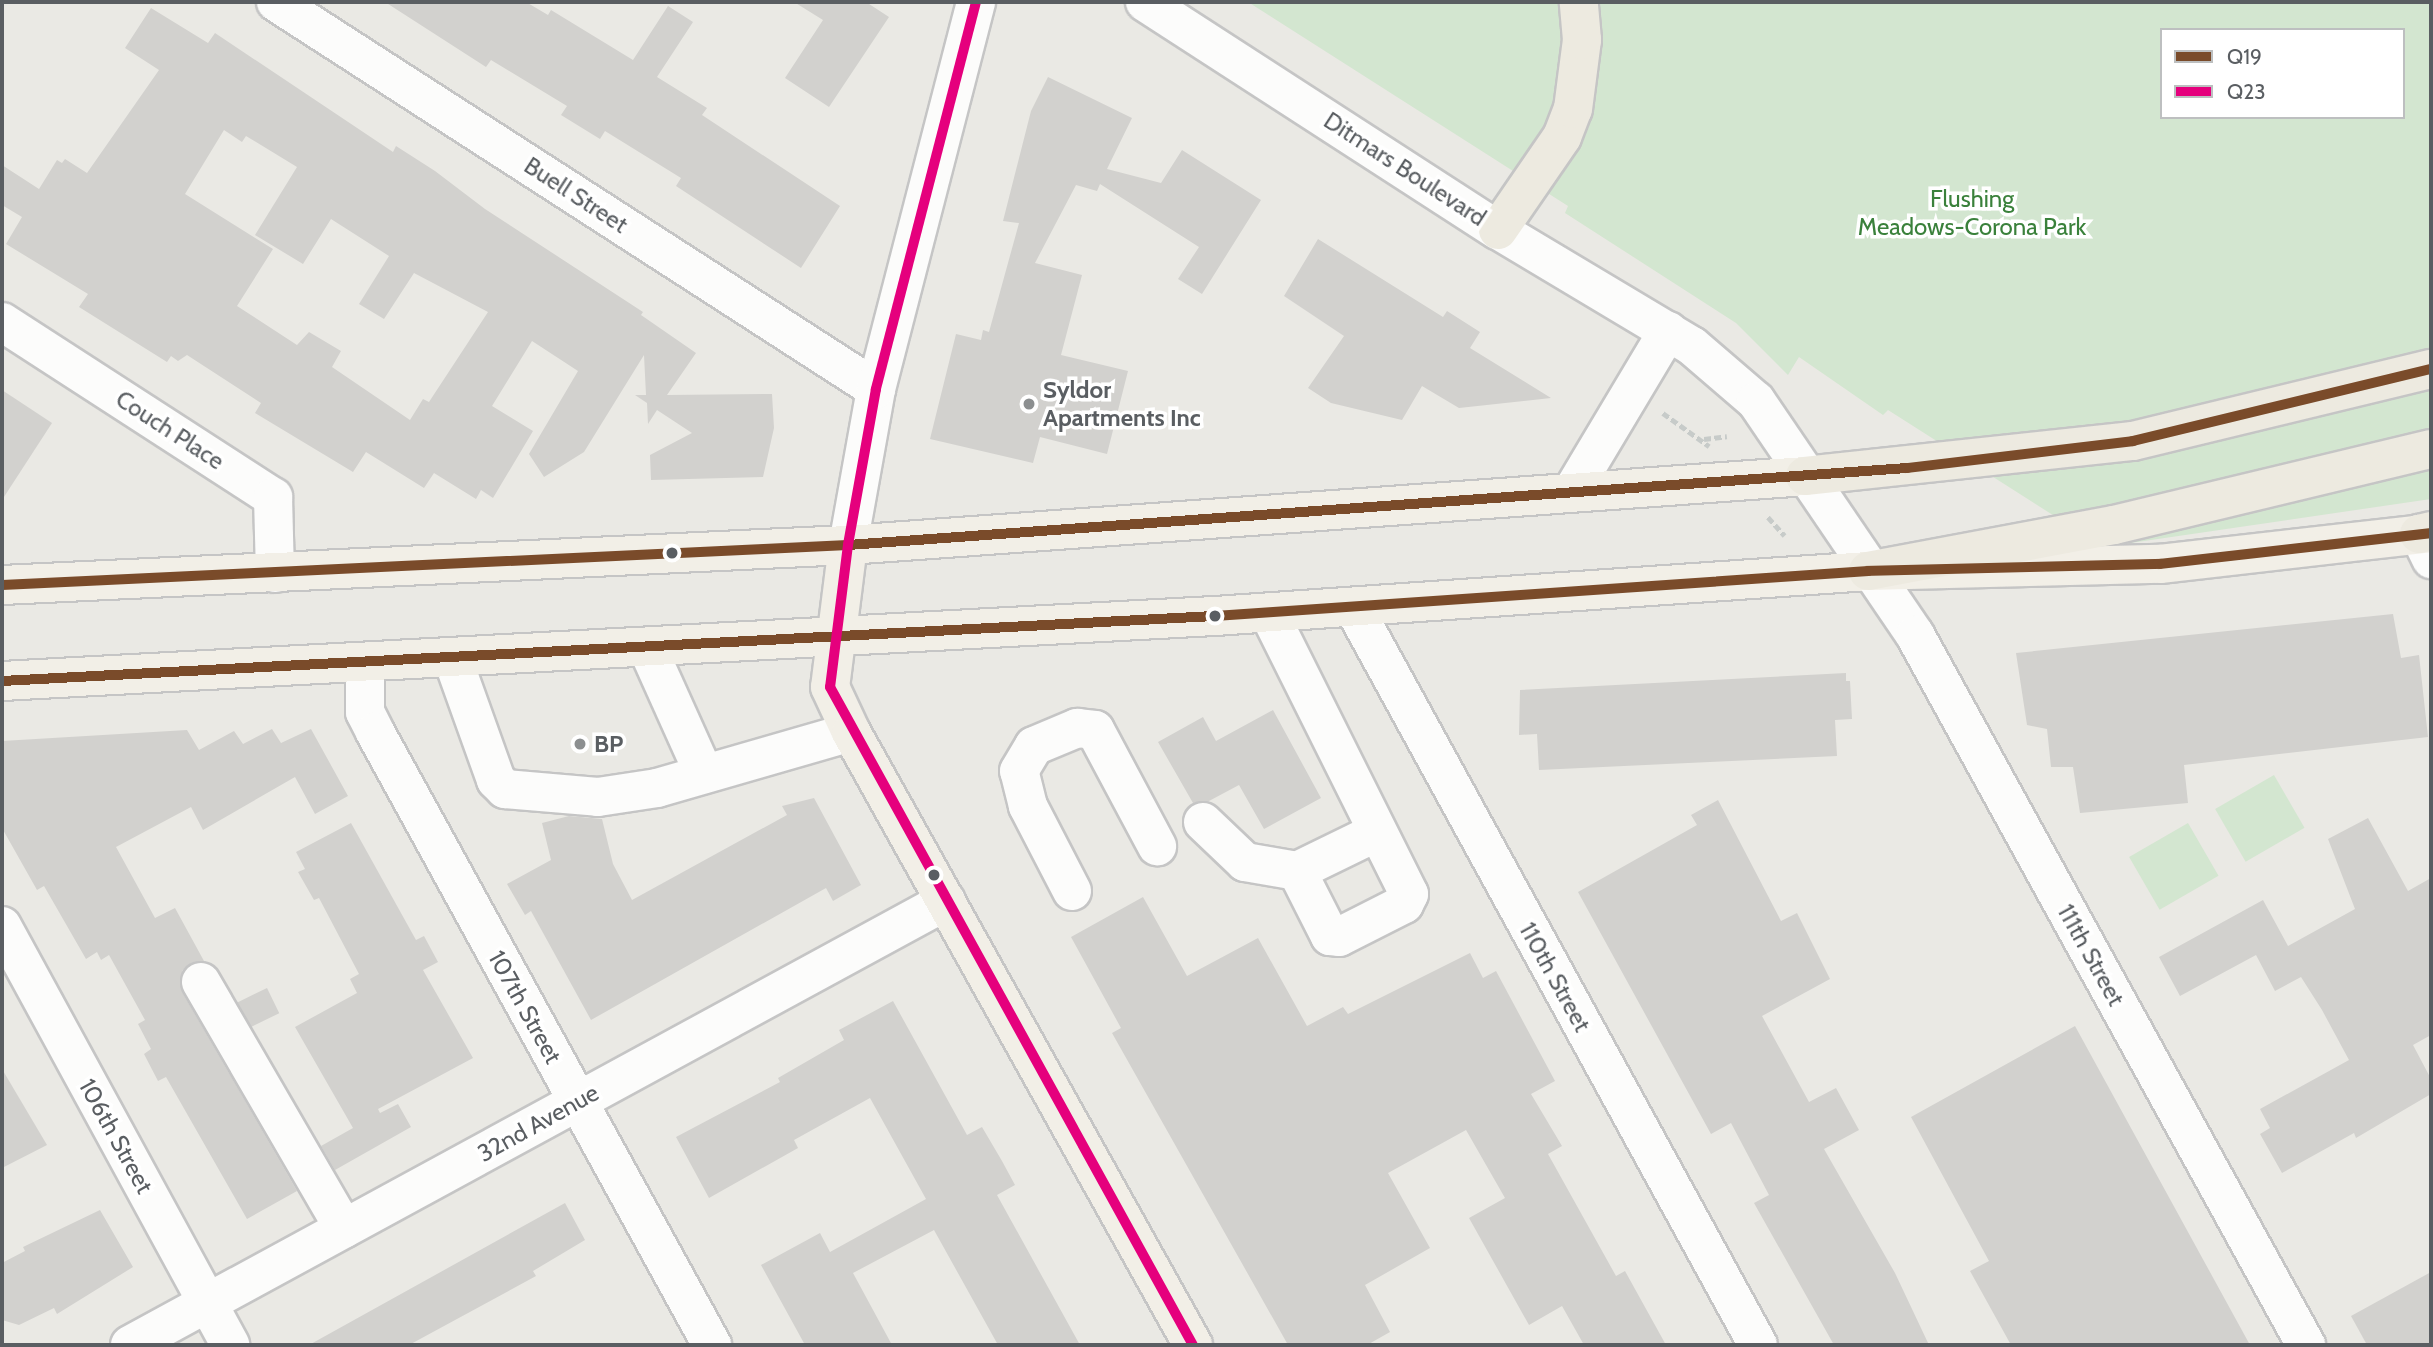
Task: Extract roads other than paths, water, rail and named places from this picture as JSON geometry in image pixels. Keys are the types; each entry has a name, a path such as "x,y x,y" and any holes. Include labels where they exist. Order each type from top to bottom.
{"highway":[{"path":"1498,230 1556,146 1573,109 1582,40 1579,2"},
{"path":"1805,477 2133,441 2431,369"},
{"path":"1868,570 2101,528 2431,449"}],"main road":[{"path":"2,585 848,545 1805,477"},
{"path":"2,681 837,638 1354,607 1868,570 2160,564 2428,539"},
{"path":"848,545 830,687 851,732 1192,1345"}],"street":[{"name":"Buell Street","path":"276,2 876,389"},
{"path":"848,545 876,389 976,2"},
{"name":"Ditmars Boulevard","path":"1145,2 1498,230 1668,331 1739,383 1868,570"},
{"name":"Couch Place","path":"2,322 273,496 275,573"},
{"path":"1571,493 1668,331"},
{"name":"111th Street","path":"1868,570 1915,635 2306,1345"},
{"name":"110th Street","path":"1354,607 1758,1345"},
{"path":"1269,612 1409,894 1404,904 1339,937 1330,936 1297,871"},
{"path":"647,648 704,774"},
{"path":"452,657 496,780 505,789 598,797 704,774 851,732"},
{"name":"107th Street","path":"365,662 365,712 712,1345"},
{"path":"1072,891 1043,839 1022,783 1019,771 1034,746 1077,728 1095,730 1157,846"},
{"path":"1203,822 1245,862 1297,871 1377,832"},
{"name":"32nd Avenue","path":"130,1345 946,901"},
{"name":"106th Street","path":"2,926 230,1345"},
{"path":"201,982 344,1229"}],"place":[{"name":"Syldor Apartments Inc","path":"1029,404"},
{"name":"BP","path":"580,744"}],"park label":[{"name":"Flushing Meadows-Corona Park","path":"1972,213"}]}
